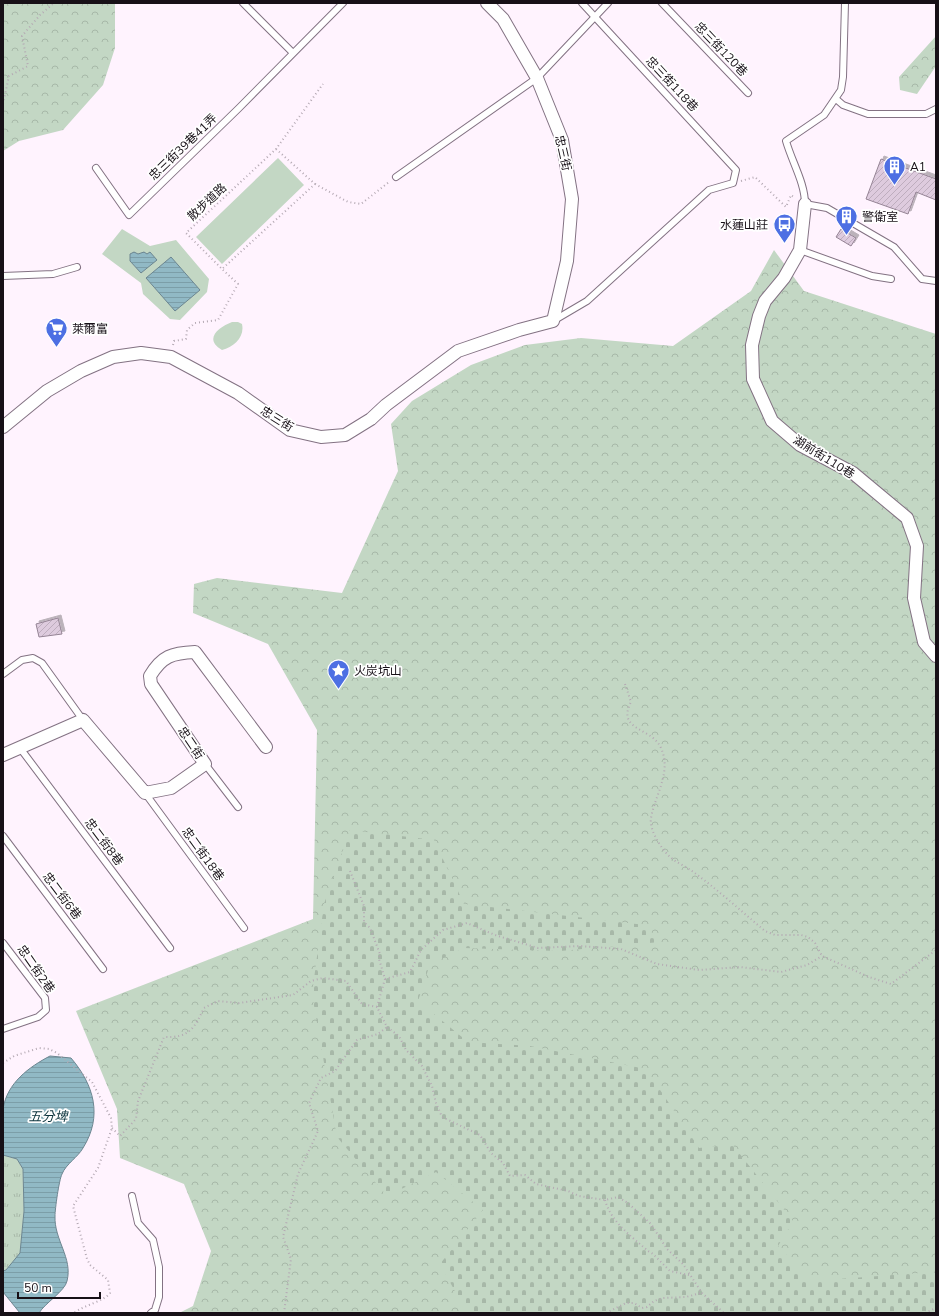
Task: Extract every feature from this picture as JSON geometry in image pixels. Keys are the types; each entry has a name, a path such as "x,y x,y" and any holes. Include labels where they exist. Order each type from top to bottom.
{"street":[{"name":"忠三街","path":"3,427 46,391 81,371 113,357 141,353 171,356 238,393 290,430 321,437 345,435 371,419 386,404 458,351 519,330 553,321 567,262 572,199 562,140 538,78 503,19 487,3"},
{"name":"湖前街110巷","path":"805,204 800,250 784,278 765,301 759,316 752,345 753,379 772,421 800,445 852,473 907,518 917,546 914,598 924,642 936,656"},
{"name":"忠二街","path":"145,793 171,788 205,764 151,684 150,676 154,668 163,659 176,653 195,652 266,747"},
{"path":"3,755 83,720 145,793"}],"lane":[{"path":"243,3 293,53 343,3"},
{"name":"忠三街118巷","path":"582,3 736,170 734,183"},
{"path":"396,177 538,78 608,3"},
{"name":"忠三街120巷","path":"662,3 748,93"},
{"path":"845,3 843,77 841,90 824,115 786,141 792,161 805,192 805,204 827,208 894,247 922,279 936,281"},
{"name":"忠三街39巷41弄","path":"96,168 129,215 293,53"},
{"path":"836,99 843,105 868,114 926,114 936,109"},
{"name":"忠三街","path":"553,321 587,301 709,190 734,183"},
{"path":"800,250 872,276 891,279"},
{"path":"3,276 53,274 77,267"},
{"path":"3,674 22,660 33,658 42,663 83,720"},
{"name":"忠二街8巷","path":"20,748 170,948"},
{"path":"205,764 238,807"},
{"name":"忠二街18巷","path":"145,793 244,928"},
{"name":"忠二街6巷","path":"3,836 103,969"},
{"name":"忠二街2巷","path":"3,943 45,998 46,1010 38,1017 3,1029"},
{"path":"132,1196 138,1223 153,1240 159,1267 159,1297 155,1310 151,1313"}],"path":[{"path":"3,104 9,76 28,66 22,36 40,15 54,3"},
{"name":"散步道路","path":"171,356 174,341 186,339 187,330 195,323 218,320 238,284 186,234 276,149 323,84"},
{"path":"276,149 315,184 348,202 361,204 396,177"},
{"path":"734,183 755,177 786,207"},
{"path":"222,269 315,184"},
{"path":"625,684 631,702 627,710 628,721 635,728 650,734 661,747 665,763 662,788 654,805 651,821 656,838 669,856 692,871 765,931 775,935 801,935 808,937 815,943 822,956 869,977 891,984 936,950"},
{"path":"350,871 364,906 364,922 370,928 380,954 379,959 385,980 377,1007 387,1027 399,1036 406,1050 422,1066 432,1086 436,1103 442,1117 480,1135 491,1153 503,1163 510,1176 525,1175 536,1184 568,1191 579,1196 605,1200 618,1197 628,1203 651,1224 667,1249 683,1264 702,1293 724,1313"},
{"path":"385,980 410,972 421,950 443,930 467,923 495,936 538,948 580,946 621,949 657,964 699,970 740,967 781,972 807,965 822,956"},
{"path":"112,1128 120,1136 136,1119 138,1101 164,1037 177,1037 195,1027 204,1008 218,1001 239,1003 293,995 311,981 322,978 346,982 362,1004 377,1007"},
{"path":"284,1313 291,1260 283,1238 298,1174 318,1131 309,1103 321,1078 335,1071 357,1040 378,1034 387,1027"},
{"path":"3,1063 14,1056 39,1048 50,1049 57,1052 92,1082 111,1118 112,1128 98,1168 73,1206 87,1259 90,1265 108,1280 110,1293 108,1297 92,1303 74,1313"},
{"path":"605,1200 608,1210 618,1225 653,1254 670,1271 689,1275"},
{"path":"606,1313 626,1303 634,1303 642,1308 647,1307 654,1301 664,1298 686,1297 702,1293"},
{"path":"925,1313 936,1308"}],"green space":[{"path":"3,3 115,3 115,48 103,85 63,130 19,141 3,151"},
{"path":"936,36 936,66 917,94 900,90 899,77"},
{"path":"278,158 304,185 222,264 196,237"},
{"path":"122,229 150,246 176,240 209,279 207,292 180,320 170,319 143,294 141,283 102,254"},
{"path":"774,250 804,291 936,334 936,1313 179,1313 193,1306 211,1251 184,1184 120,1158 117,1109 76,1011 313,919 317,730 268,644 193,613 194,584 217,578 342,593 398,471 391,424 412,401 471,365 525,345 581,338 673,346 751,291"},
{"path":"232,322 242,324 242,333 238,341 222,350 216,346 213,338 218,330"},
{"path":"350,830 434,840 464,904 645,925 660,942 560,951 464,948 430,964 418,1001 468,1042 530,1046 646,1069 699,1148 732,1144 793,1221 778,1246 811,1281 934,1272 936,1313 467,1313 440,1264 483,1210 436,1172 387,1196 337,1137 312,994 324,904"},
{"path":"3,1155 17,1159 23,1169 24,1211 20,1254 6,1270 3,1271"}],"water":[{"path":"134,252 138,254 144,252 147,254 150,252 157,260 141,273 130,261 130,254"},
{"path":"171,257 200,290 175,311 146,278"},
{"name":"五分埤","path":"50,1056 71,1058 79,1068 90,1090 93,1101 93,1124 83,1148 64,1170 57,1195 55,1225 68,1265 67,1281 63,1289 39,1313 20,1313 3,1292 3,1271 6,1270 20,1253 24,1211 23,1169 17,1159 3,1155 3,1109 9,1091 20,1077 34,1065"}],"building":[{"name":"A1","path":"881,159 936,179 936,200 916,192 908,214 866,199"},
{"name":"警衛室","path":"841,229 856,238 851,246 836,237"},
{"path":"58,618 62,634 39,637 36,624"}],"place":[{"name":"A1","path":"894,186"},
{"name":"警衛室","path":"846,236"},
{"name":"水蓮山莊","path":"784,244"},
{"name":"萊爾富","path":"56,348"},
{"name":"火炭坑山","path":"339,690"}]}
